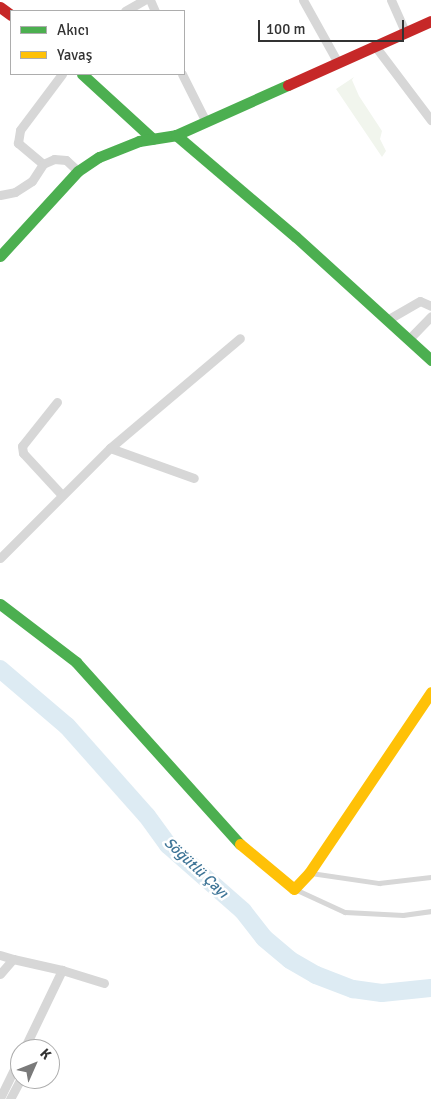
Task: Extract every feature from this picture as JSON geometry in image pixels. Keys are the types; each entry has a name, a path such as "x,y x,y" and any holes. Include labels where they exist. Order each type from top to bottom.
{"street":[{"path":"127,10 144,0"},
{"path":"303,0 338,63"},
{"path":"391,0 406,33"},
{"path":"0,256 78,171 99,157 138,141 176,135 431,22"},
{"path":"375,46 431,120"},
{"path":"43,164 18,143 20,130 61,75"},
{"path":"83,75 153,139"},
{"path":"182,75 206,122"},
{"path":"176,135 431,360"},
{"path":"0,195 15,192 32,181 43,164 54,159 66,160 78,171"},
{"path":"387,320 420,301 431,306"},
{"path":"408,340 431,316"},
{"path":"0,558 110,448 240,338"},
{"path":"56,402 22,446 23,453 62,494"},
{"path":"110,448 194,478"},
{"path":"0,604 76,662 242,846 294,889 309,873 431,692"},
{"path":"0,955 62,970 104,983"},
{"path":"0,974 13,959"},
{"path":"29,1039 62,970"},
{"path":"0,1098 10,1077"}],"lane":[{"path":"309,873 379,883 431,877"},
{"path":"294,889 345,912 403,916 431,911"}],"shaded area":[{"path":"354,77 352,80 359,96 382,131 380,139 386,151 382,157 336,89"}],"waterway":[{"name":"Söğütlü Çayı","path":"0,669 67,726 147,816 168,845 243,911 264,938 290,960 316,975 353,989 382,993 431,988"}],"traffic: fast":[{"path":"83,75 153,139"},
{"path":"0,256 78,171 99,157 139,141 176,135 288,85"},
{"path":"176,135 296,237 431,360"},
{"path":"0,604 76,662 240,844"}],"traffic: slow":[{"path":"240,844 294,889 309,873 431,692"}],"traffic: jam":[{"path":"0,7 10,14"},
{"path":"288,85 431,21"}]}
